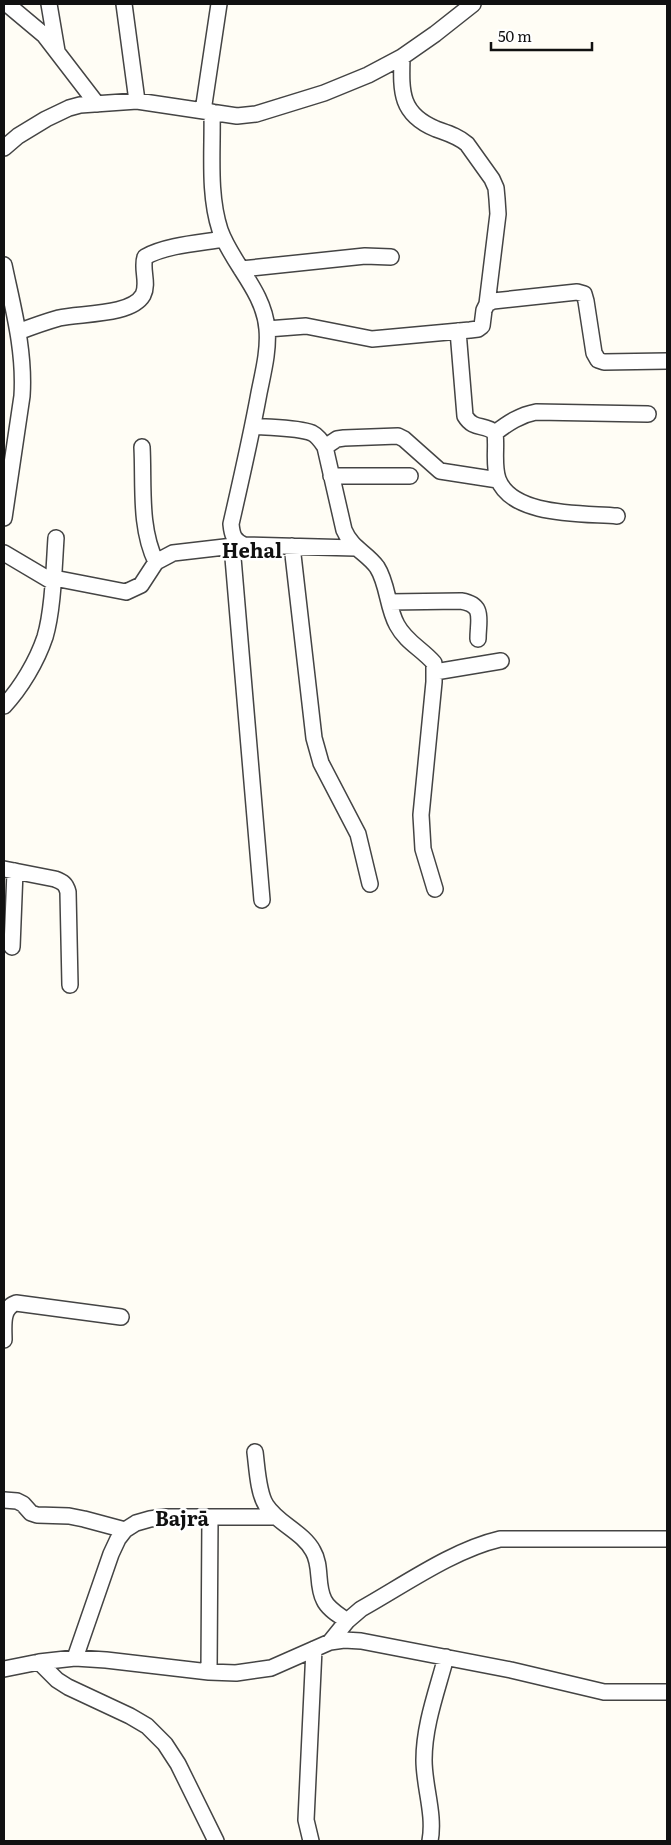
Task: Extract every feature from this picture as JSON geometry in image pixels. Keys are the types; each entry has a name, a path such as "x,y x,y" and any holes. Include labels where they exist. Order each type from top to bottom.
{"street":[{"path":"7,4 44,35 97,104"},
{"path":"49,4 57,52"},
{"path":"124,4 137,101"},
{"path":"220,4 208,111 213,201 224,239 257,295 265,315 267,330 266,354 253,426 231,524 233,536 238,545 262,900"},
{"path":"4,148 11,138 46,118 68,108 97,104 137,101 237,116 256,114 324,93 368,75 402,57 473,4"},
{"path":"267,330 306,326 372,339 478,329 482,326 484,310 487,304 498,214 496,188 468,144 461,139 419,121 408,107 402,88 402,57"},
{"path":"18,332 60,318 120,310 134,304 143,296 145,287 143,263 145,257 153,252 224,239"},
{"path":"241,269 365,256 391,257"},
{"path":"4,265 18,332 24,376 6,483 4,518"},
{"path":"487,304 577,292 584,294 594,353 598,360 604,362 667,361"},
{"path":"458,331 465,416 469,423 474,426 491,428 495,433 498,480 506,492 515,500 537,509 617,516"},
{"path":"495,433 514,420 526,414 536,412 648,414"},
{"path":"253,426 313,434 320,440 325,447 348,540 377,567 382,576 389,602 401,632 410,643 434,663 435,672 420,815 423,849 435,890"},
{"path":"325,447 338,439 344,438 398,436 404,439 440,471 498,480"},
{"path":"142,447 145,524 147,540 156,562"},
{"path":"331,476 410,476"},
{"path":"4,706 27,674 45,637 54,580 56,538"},
{"path":"4,553 54,580 126,592 141,585 156,562 173,553 238,545 355,548"},
{"path":"292,546 317,753 358,834 370,884"},
{"path":"389,602 470,602 476,606 478,611 478,639"},
{"path":"435,672 500,661"},
{"path":"12,947 10,870 62,881 66,885 68,892 70,985"},
{"path":"4,1340 7,1302 121,1318"},
{"path":"255,1452 262,1494 266,1504 276,1517 309,1544 315,1553 324,1601 347,1621"},
{"path":"4,1500 17,1501 23,1504 31,1513 37,1515 69,1516 124,1530"},
{"path":"75,1658 111,1554 124,1530 136,1523 164,1516 276,1517"},
{"path":"209,1672 210,1517"},
{"path":"330,1642 347,1621 361,1609 463,1551 483,1543 500,1539 667,1539"},
{"path":"4,1669 39,1662 75,1658 209,1672 236,1673 271,1668 330,1642 344,1640 361,1641 511,1670 604,1692 667,1692"},
{"path":"311,1841 306,1820 314,1649"},
{"path":"430,1841 431,1820 424,1748 426,1733 446,1657"},
{"path":"39,1662 57,1680 86,1696 130,1716 146,1726 164,1744 178,1764 216,1841"}],"district":[{"name":"Hehal","path":"252,551"},
{"name":"Bajrā","path":"182,1519"}]}
